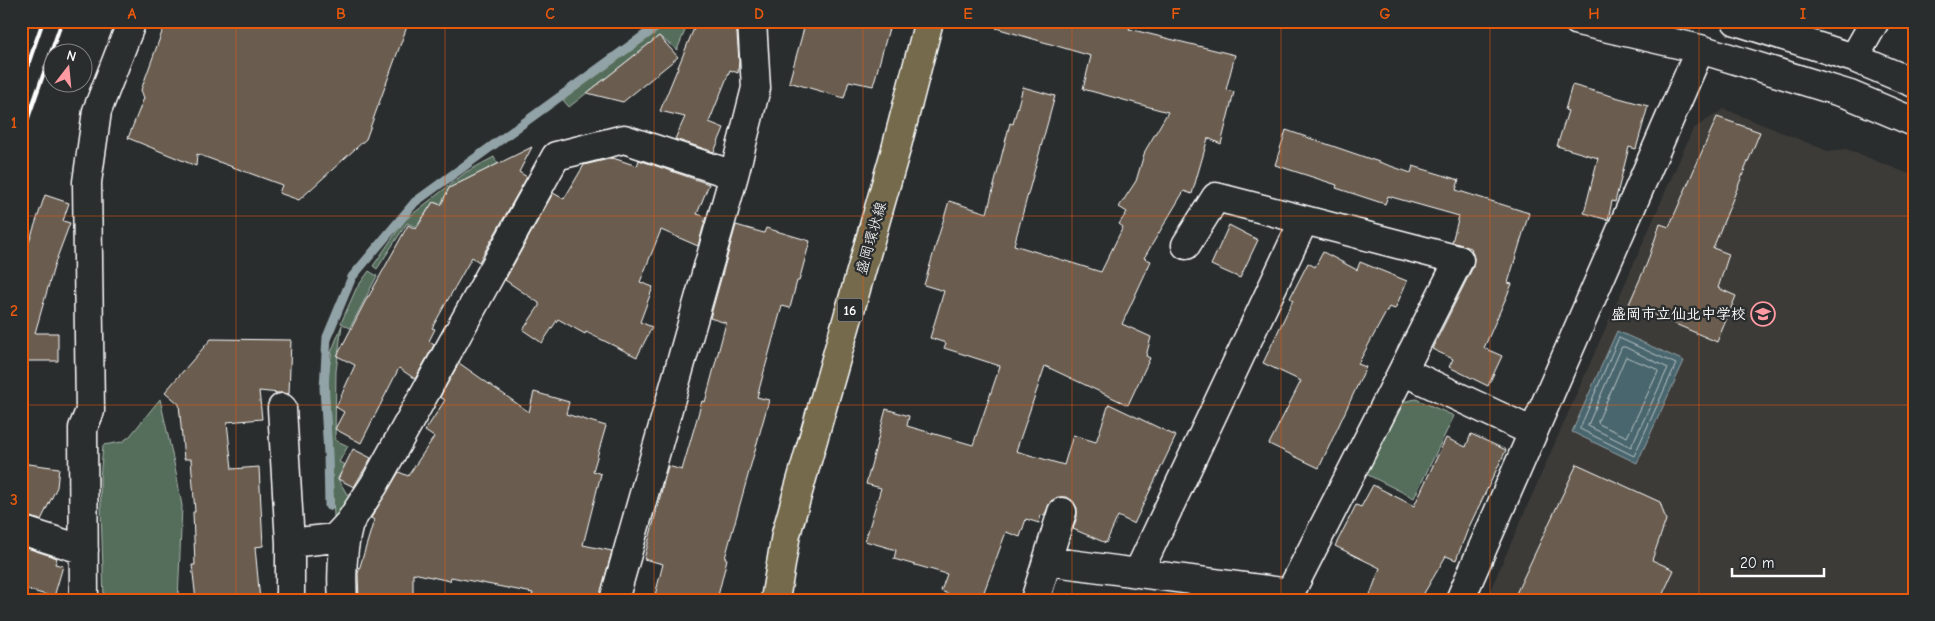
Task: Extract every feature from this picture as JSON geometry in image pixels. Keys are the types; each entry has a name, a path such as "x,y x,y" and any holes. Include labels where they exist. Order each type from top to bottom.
{"main road":[{"name":"盛岡環状線","path":"774,600 786,534 896,149 929,21"}],"street":[{"path":"84,600 83,428 90,411 87,182 97,111 132,21"},
{"path":"614,600 734,175 756,88 752,21"},
{"path":"1578,21 1700,49 1850,95 1914,122"},
{"path":"1736,21 1854,58 1914,83"},
{"path":"1854,58 1875,21"},
{"path":"1460,600 1700,49"},
{"path":"290,543 335,538 348,523 374,485 556,156 624,139 734,175"},
{"path":"1047,561 1290,593 1459,260 1216,197 1186,245"},
{"path":"1138,573 1304,220"},
{"path":"1403,371 1533,432"},
{"path":"282,408 290,543 290,600"},
{"path":"1035,600 1062,512"},
{"path":"343,600 341,571 348,523"},
{"path":"21,530 84,550"}],"shaded area":[{"name":"盛岡市立仙北中学校","path":"1724,109 1830,152 1846,149 1914,176 1914,600 1486,600 1693,129"}],"green space":[{"path":"672,21 689,21 677,50 659,36 569,107 563,100"},
{"path":"494,157 498,164 449,188 441,205 433,202 416,227 407,223 377,269 373,266 405,220 466,172"},
{"path":"369,271 377,276 350,328 341,323 356,289"},
{"path":"342,325 336,371 335,440 348,446 339,462 345,465 338,479 351,501 342,516 334,517 328,376 332,350"},
{"path":"160,399 182,506 178,600 104,600 100,479 103,445 122,442 130,436"},
{"path":"1416,399 1454,416 1414,498 1366,474 1402,402"}],"water":[{"path":"1617,331 1684,361 1637,463 1572,432"}],"building":[{"path":"166,21 409,21 366,139 299,200 279,193 282,185 197,154 196,166 128,138 144,98 141,90"},
{"path":"697,21 736,21 738,73 730,70 709,122 724,128 714,152 675,139 685,117 660,111"},
{"path":"806,21 891,21 873,86 849,81 844,98 789,82"},
{"path":"997,21 1132,21 1129,29 1235,55 1226,90 1234,92 1221,144 1208,138 1192,194 1184,191 1144,258 1151,261 1122,324 1151,337 1146,356 1150,358 1128,405 1045,366 1016,451 1064,465 1073,435 1096,442 1109,404 1176,436 1134,524 1118,516 1106,543 1073,529 1077,517 1077,508 1073,501 1067,497 1058,497 1051,501 1044,516 1041,515 1039,523 1026,519 1020,537 1006,532 981,600 963,600 941,591 947,574 894,559 896,550 865,541 881,488 866,484 886,409 909,416 907,426 973,445 1000,366 944,348 946,343 930,338 944,291 924,285 949,201 987,213 1010,123 1013,124 1023,87 1055,96 1014,245 1101,272 1123,227 1119,224 1127,212 1119,207 1136,181 1145,151 1168,112 1083,89 1091,56 996,28"},
{"path":"659,36 678,57 623,102 587,93"},
{"path":"1572,85 1648,106 1636,149 1629,147 1615,202 1612,201 1608,220 1584,213 1598,158 1557,146 1568,111 1565,110"},
{"path":"1717,117 1760,132 1713,248 1729,254 1718,288 1736,296 1717,342 1629,304 1647,263 1660,224 1669,227"},
{"path":"1286,130 1411,173 1413,166 1459,180 1456,190 1529,213 1508,283 1512,284 1484,348 1502,356 1488,386 1449,367 1453,359 1432,349 1473,267 1474,258 1471,248 1452,242 1459,216 1388,196 1385,204 1336,188 1337,185 1275,165"},
{"path":"532,147 519,172 527,177 479,262 472,257 432,328 435,329 429,341 434,345 415,379 399,368 361,443 335,429 344,412 336,407 355,365 337,356 408,225 416,229 433,202 441,205 449,188"},
{"path":"613,158 637,166 639,160 709,184 697,214 706,217 698,246 661,230 640,282 653,287 640,322 652,327 637,357 586,332 585,334 558,319 542,343 523,330 539,306 539,303 505,280 553,193 564,199 584,165"},
{"path":"45,195 69,203 63,221 70,223 55,263 35,333 58,333 58,361 21,361 21,266"},
{"path":"736,225 764,233 766,228 810,241 790,308 782,306 757,397 769,400 725,558 727,559 717,600 672,600 655,595 663,564 644,559 668,466 682,470 702,401 705,402 726,323 710,318"},
{"path":"1229,225 1258,240 1240,278 1211,265"},
{"path":"1323,252 1357,270 1360,262 1407,281 1395,309 1389,307 1358,364 1366,367 1319,468 1269,444 1301,381 1263,363 1293,300 1290,298 1308,263 1315,267"},
{"path":"211,339 291,340 289,394 259,391 262,419 227,422 232,469 259,467 263,546 255,547 260,600 196,600 192,565 195,565 193,512 195,512 191,459 184,459 179,404 165,392"},
{"path":"459,363 529,412 534,392 569,402 566,414 606,426 593,471 601,474 583,545 612,551 599,600 552,600 532,596 533,593 451,577 450,581 413,573 413,600 359,600 358,573 374,520 371,518 399,472 408,476 434,437 425,431 445,400 440,397"},
{"path":"1471,434 1506,450 1468,529 1456,560 1446,556 1420,600 1368,600 1380,568 1335,546 1356,505 1361,507 1373,485 1414,506 1446,438 1466,447"},
{"path":"353,449 371,458 354,487 338,479"},
{"path":"21,463 59,468 57,487 41,520 21,515"},
{"path":"1577,464 1660,502 1666,520 1652,560 1674,570 1660,600 1513,600"},
{"path":"21,546 57,558 55,564 63,566 54,597 21,588"}],"waterway":[{"path":"329,506 324,388 327,337 352,277 415,202 664,21"}],"railway":[{"path":"21,85 43,21"},
{"path":"21,138 62,21"}],"place":[{"name":"盛岡市立仙北中学校","path":"1763,314"}]}
